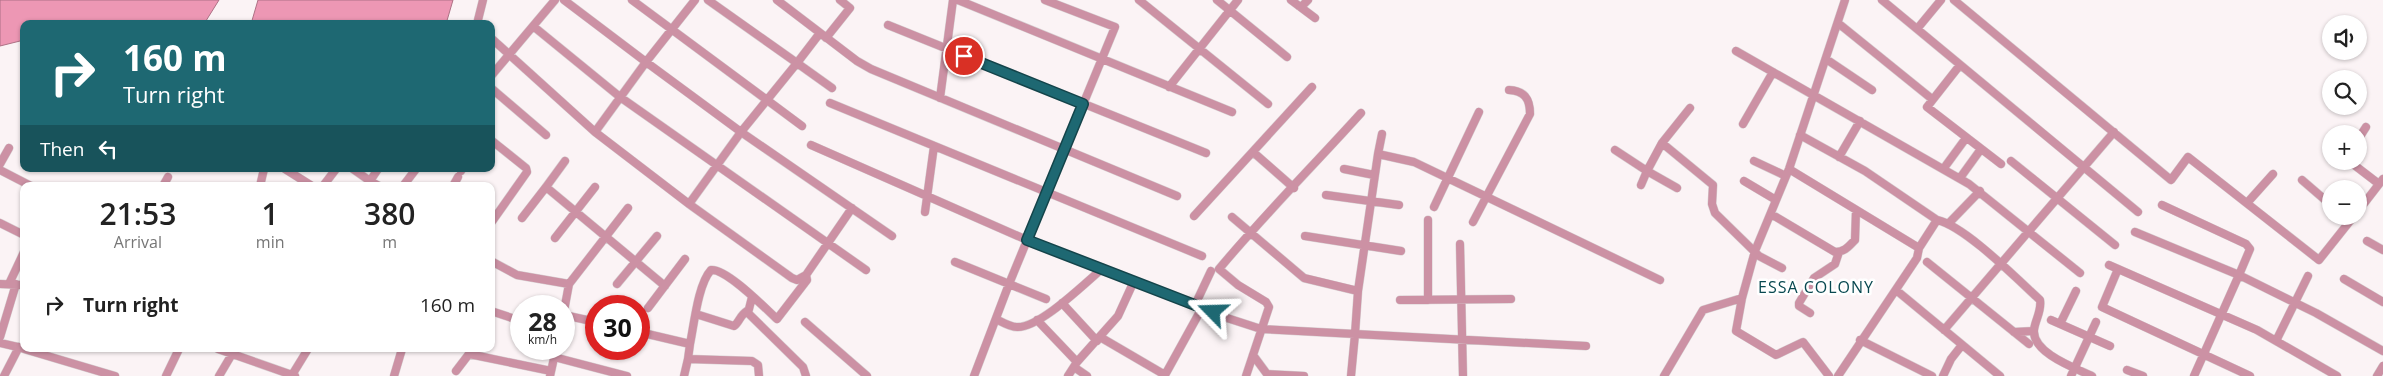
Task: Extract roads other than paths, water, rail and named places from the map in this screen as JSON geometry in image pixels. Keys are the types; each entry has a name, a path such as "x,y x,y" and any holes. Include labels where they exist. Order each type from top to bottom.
{"street":[{"path":"478,20 483,0"},
{"path":"495,71 555,0"},
{"path":"564,0 741,132 892,236"},
{"path":"632,0 802,126"},
{"path":"595,132 646,62 695,0"},
{"path":"708,0 832,88"},
{"path":"777,0 857,61 940,98 1177,196"},
{"path":"689,204 741,132 797,63 850,8 840,0"},
{"path":"940,98 953,0"},
{"path":"958,0 1232,112"},
{"path":"974,376 1009,284 1115,27 1045,0"},
{"path":"1139,0 1268,104"},
{"path":"1217,0 1287,57"},
{"path":"1169,87 1238,0"},
{"path":"1291,0 1314,18"},
{"path":"1299,6 1302,6 1308,0"},
{"path":"1829,376 1803,342 1776,355 1736,331 1742,298 1755,251 1772,214 1787,173 1846,0"},
{"path":"1882,0 2085,166 2138,212"},
{"path":"1916,28 1941,0"},
{"path":"1954,0 2171,180 2188,156 2319,260 2344,225"},
{"path":"1838,23 1932,99"},
{"path":"888,25 1206,153"},
{"path":"533,26 620,97 866,270"},
{"path":"495,42 595,132 689,204 792,278 797,280 806,275"},
{"path":"1736,51 1960,178 1980,191 2080,273"},
{"path":"1826,59 1872,90"},
{"path":"1960,65 1928,104 1928,110 2001,164"},
{"path":"1743,124 1773,72"},
{"path":"1194,216 1312,87"},
{"path":"1473,222 1530,114 1530,104 1526,96 1520,91 1509,90"},
{"path":"495,91 546,134"},
{"path":"830,103 1202,256"},
{"path":"1641,185 1662,143 1690,108"},
{"path":"1434,207 1479,112"},
{"path":"1246,376 1268,312 1266,302 1238,285 1219,268 1248,233 1294,188 1361,114"},
{"path":"1839,157 1860,121"},
{"path":"1944,330 2114,132"},
{"path":"1351,376 1358,291 1370,201 1382,134"},
{"path":"1800,135 1891,188 1937,220 1949,223 2000,264 2040,300 2041,307 2034,330 2035,337 2046,353 2073,372 2092,376"},
{"path":"1944,168 1966,138"},
{"path":"495,143 526,168 527,172 495,217"},
{"path":"1662,143 1712,183 1714,188 1713,209 1759,256 1782,268"},
{"path":"811,145 1027,240 1213,312"},
{"path":"925,212 934,146"},
{"path":"1,159 9,148"},
{"path":"1960,178 1981,149"},
{"path":"1615,150 1676,188"},
{"path":"1253,152 1294,188"},
{"path":"1378,154 1414,162 1660,280"},
{"path":"522,218 565,161"},
{"path":"1754,161 1787,173 1856,210 1919,248"},
{"path":"2011,161 2115,245"},
{"path":"1344,169 1374,175"},
{"path":"0,170 23,182"},
{"path":"2363,170 2381,182 2367,200"},
{"path":"290,172 306,182"},
{"path":"326,182 334,172"},
{"path":"357,172 370,181 376,172"},
{"path":"406,182 414,172"},
{"path":"2247,203 2273,174"},
{"path":"165,182 168,177"},
{"path":"1744,180 1776,200"},
{"path":"2302,180 2322,198"},
{"path":"546,187 665,286"},
{"path":"555,238 595,187"},
{"path":"1949,223 1980,191"},
{"path":"1326,195 1399,205"},
{"path":"2162,205 2246,244 2250,249 2250,254 2194,376"},
{"path":"567,295 569,284 628,208"},
{"path":"684,376 696,314 707,276 711,270 718,271 733,280 777,319 806,280 806,275 826,243 852,208"},
{"path":"1772,214 1835,252 1839,252 1845,251 1855,240 1856,210"},
{"path":"1232,218 1304,278 1358,291"},
{"path":"1428,220 1428,300"},
{"path":"1838,376 1860,340 1917,258 1919,248 1937,220"},
{"path":"0,223 20,233"},
{"path":"2135,232 2239,275 2296,303 2383,351"},
{"path":"617,284 657,236"},
{"path":"1305,236 1401,252"},
{"path":"2368,241 2383,250"},
{"path":"1460,244 1463,376"},
{"path":"1810,313 1798,303 1814,278 1835,264 1839,252"},
{"path":"650,305 685,259"},
{"path":"955,262 1046,299"},
{"path":"1927,262 2029,344"},
{"path":"495,263 517,275 569,284"},
{"path":"2109,265 2221,314 2276,341 2336,376"},
{"path":"0,337 20,268"},
{"path":"996,319 1018,327 1037,320 1062,303 1103,268"},
{"path":"2118,269 2102,308 2250,376"},
{"path":"1062,303 1098,339 1165,375 1198,306 1211,271"},
{"path":"2276,341 2308,276"},
{"path":"2344,279 2383,302"},
{"path":"1068,376 1075,365 1118,316 1134,280"},
{"path":"0,284 16,284"},
{"path":"1896,290 2000,376"},
{"path":"2060,324 2076,291"},
{"path":"696,314 734,326 738,324 742,314 747,311 752,297"},
{"path":"1664,376 1703,310 1742,298"},
{"path":"1400,300 1511,299"},
{"path":"747,311 803,367 806,376"},
{"path":"495,312 510,317"},
{"path":"1224,317 1261,329 1586,346"},
{"path":"1037,320 1075,365 1087,376"},
{"path":"2051,320 2110,346"},
{"path":"805,322 867,376"},
{"path":"2073,372 2096,322"},
{"path":"2014,332 2034,330"},
{"path":"650,335 690,344"},
{"path":"1860,340 1932,376"},
{"path":"0,342 20,347"},
{"path":"1943,376 1951,359 1962,345"},
{"path":"4,376 20,351"},
{"path":"35,352 115,376"},
{"path":"166,376 178,352"},
{"path":"219,376 233,352 294,376 306,352"},
{"path":"394,376 401,352"},
{"path":"456,371 466,356 473,354 550,374 553,360"},
{"path":"1253,355 1267,374 1304,376"},
{"path":"575,359 627,376"},
{"path":"688,359 752,362 758,365 760,376"},
{"path":"2377,376 2383,366"},
{"path":"2127,370 2143,376"}],"district":[{"name":"ESSA COLONY","path":"1816,287"}]}
